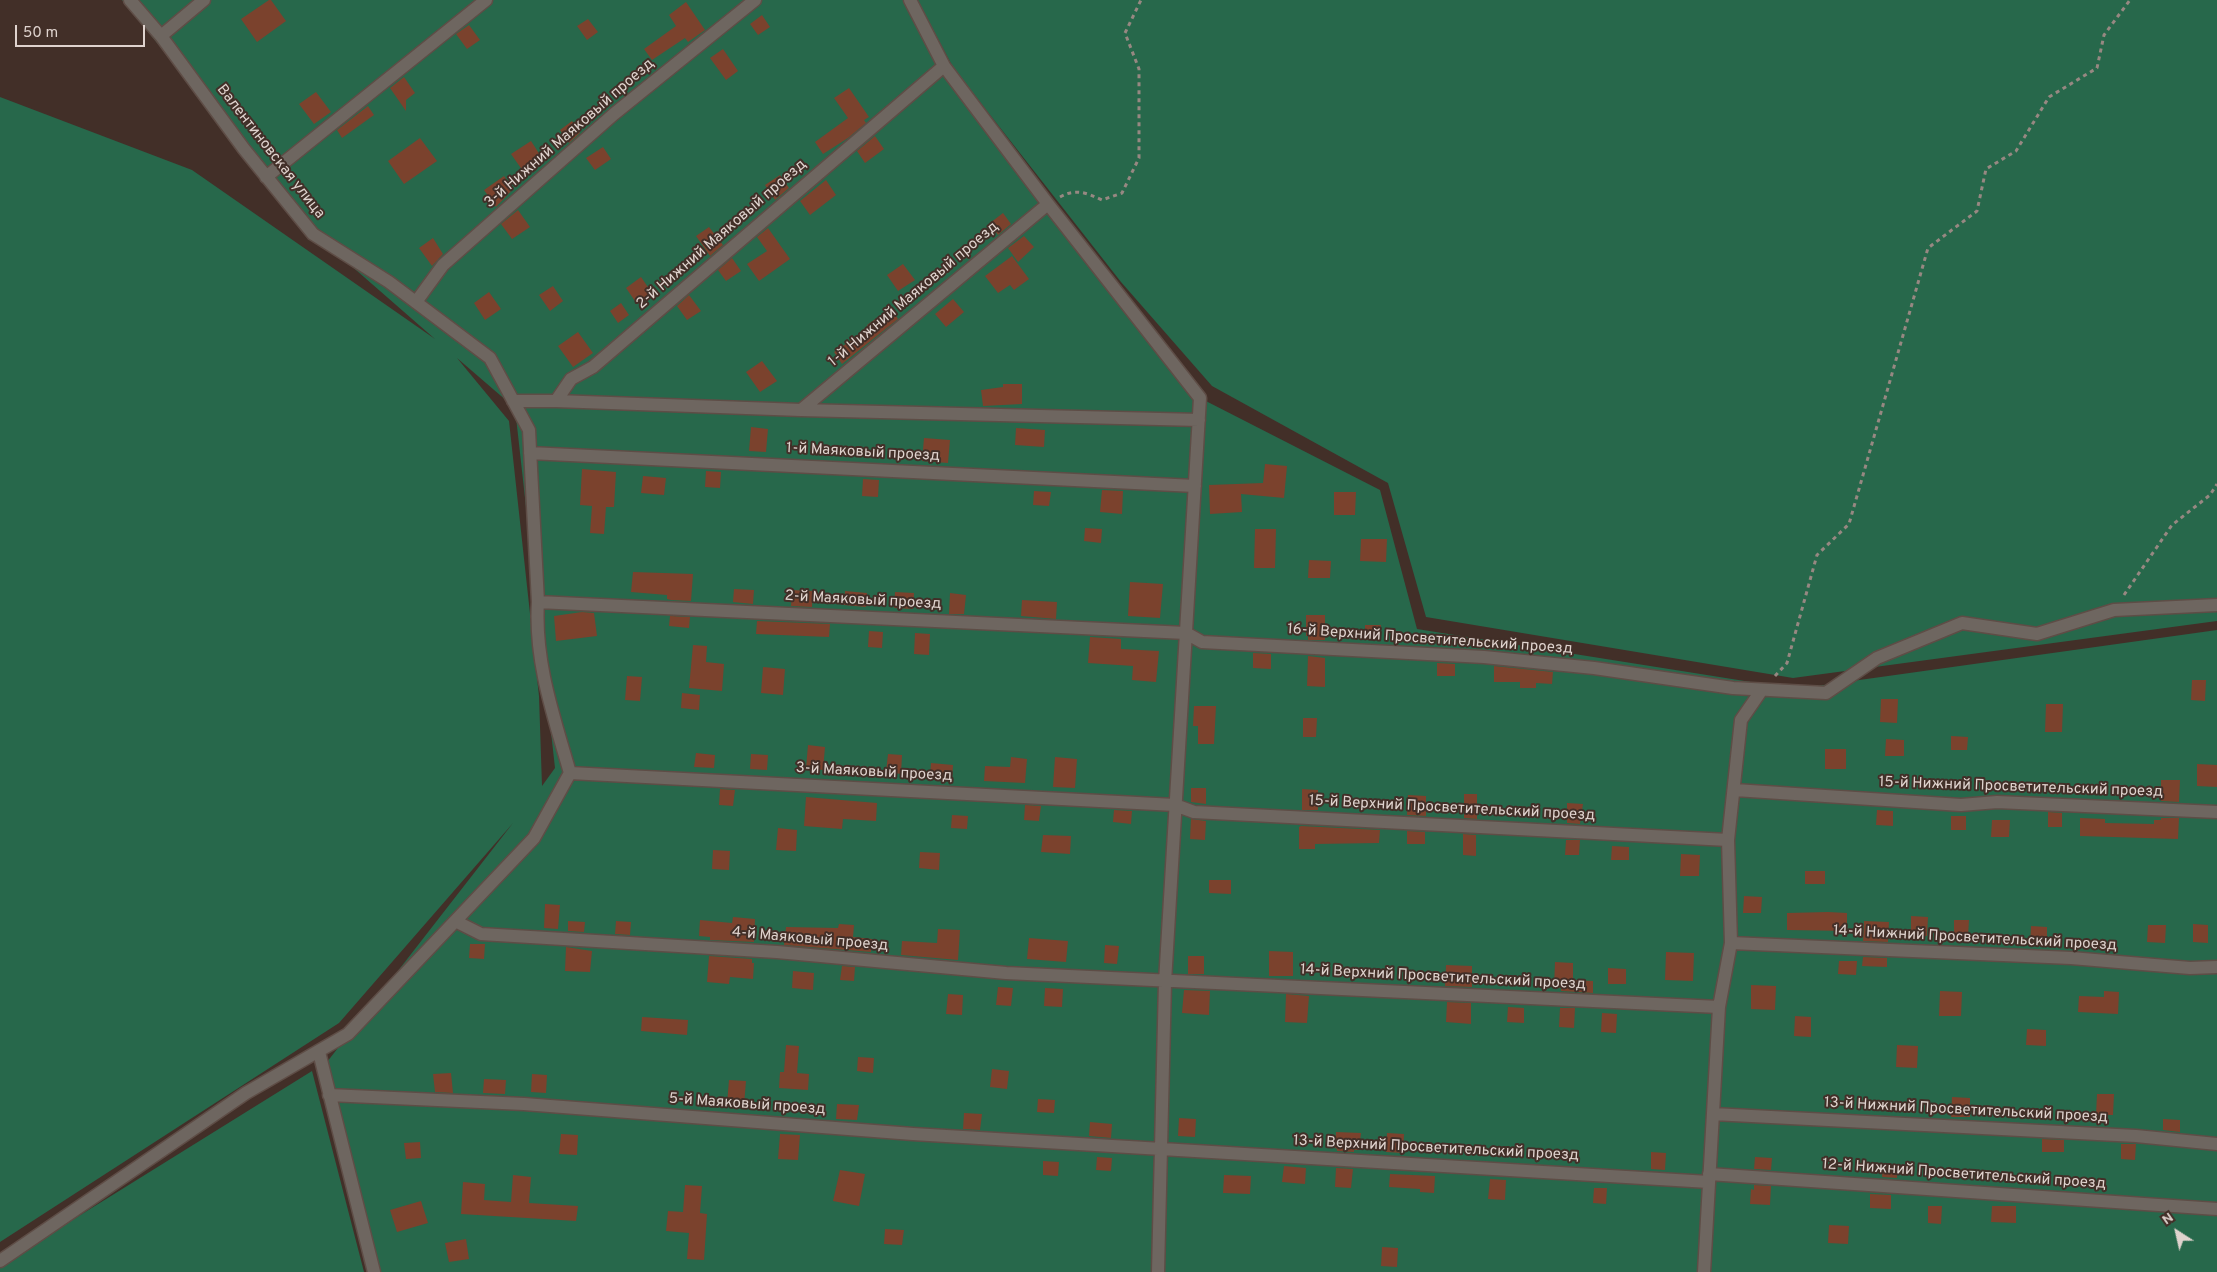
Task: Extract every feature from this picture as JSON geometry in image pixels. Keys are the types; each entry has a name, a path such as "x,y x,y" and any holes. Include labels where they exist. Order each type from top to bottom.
{"street":[{"name":"Валентиновская улица","path":"130,0 161,36 266,177 313,234 389,282 490,358 528,430 538,602 536,628 547,694 570,773"},
{"path":"161,36 204,0"},
{"path":"266,177 486,0"},
{"name":"3-й Нижний Маяковый проезд","path":"416,302 443,265 614,114 755,0"},
{"path":"910,0 944,66 1048,204 1200,398 1165,982 1158,1272"},
{"name":"2-й Нижний Маяковый проезд","path":"556,401 571,379 593,367 944,66"},
{"name":"1-й Нижний Маяковый проезд","path":"801,410 1048,204"},
{"path":"513,401 1199,420"},
{"name":"1-й Маяковый проезд","path":"530,453 1195,486"},
{"name":"2-й Маяковый проезд","path":"538,602 1186,633"},
{"name":"16-й Верхний Просветительский проезд","path":"1186,633 1202,642 1484,657 1603,670 1760,691 1826,694 1877,658 1962,623 2037,634 2114,610 2217,605"},
{"path":"1704,1272 1719,1007 1731,942 1728,840 1735,790 1741,720 1760,691"},
{"path":"0,1262 246,1093 348,1034 534,838 570,773"},
{"name":"3-й Маяковый проезд","path":"570,773 1175,805"},
{"name":"15-й Нижний Просветительский проезд","path":"1735,790 1961,805 1998,802 2217,812"},
{"name":"15-й Верхний Просветительский проезд","path":"1175,805 1194,812 1728,840"},
{"name":"4-й Маяковый проезд","path":"456,921 481,934 777,952 1006,973 1165,982"},
{"name":"14-й Нижний Просветительский проезд","path":"1731,942 2071,958 2190,968 2217,967"},
{"name":"14-й Верхний Просветительский проезд","path":"1165,982 1719,1007"},
{"path":"318,1052 374,1272"},
{"name":"5-й Маяковый проезд","path":"329,1095 524,1104 913,1134 1161,1150"},
{"name":"13-й Нижний Просветительский проезд","path":"1713,1114 2127,1136 2217,1144"},
{"name":"13-й Верхний Просветительский проезд","path":"1161,1150 1709,1178"},
{"name":"12-й Нижний Просветительский проезд","path":"1709,1178 2217,1209"}],"path":[{"path":"1048,204 1068,192 1084,191 1102,200 1122,193 1139,158 1139,69 1125,33 1141,0"},
{"path":"1760,691 1787,663 1817,555 1849,524 1928,248 1977,211 1986,169 2016,151 2049,97 2097,68 2104,35 2130,0"},
{"path":"2114,610 2172,525 2210,495 2217,484"}],"green space":[{"path":"122,0 906,0 943,71 1200,398 1380,490 1417,629 1795,689 2217,630 2217,1272 379,1272 327,1062 513,823 339,1023 0,1242 0,97 192,170 435,339 309,229","holes":["457,358 515,408 555,768 542,786 539,696 509,421"]},
{"path":"917,0 2217,0 2217,621 1793,678 1426,617 1388,483 1212,386 1121,282 954,69"},
{"path":"312,1071 364,1272 0,1272 0,1265"}],"building":[{"path":"271,0 286,21 257,42 241,19"},
{"path":"686,2 705,30 688,42 685,38 652,60 644,49 676,26 669,15"},
{"path":"762,15 770,27 758,35 750,24"},
{"path":"588,19 598,32 587,40 577,26"},
{"path":"469,25 480,40 467,49 456,34"},
{"path":"723,49 738,71 726,80 710,58"},
{"path":"404,77 415,93 406,100 406,111 390,88"},
{"path":"849,88 869,117 864,120 866,123 848,138 823,154 815,142 848,118 834,98"},
{"path":"316,92 331,112 314,124 299,104"},
{"path":"368,106 374,115 342,138 337,130"},
{"path":"572,121 580,133 569,143 560,130"},
{"path":"875,136 884,149 865,163 857,151"},
{"path":"420,138 437,161 404,184 388,161"},
{"path":"531,141 544,161 525,174 511,154"},
{"path":"603,147 611,159 595,170 586,158"},
{"path":"780,175 789,188 775,200 765,185"},
{"path":"504,176 513,189 496,207 484,190"},
{"path":"826,180 836,195 810,215 800,201"},
{"path":"518,210 530,227 512,239 501,224"},
{"path":"1003,213 1011,224 998,235 990,223"},
{"path":"709,227 723,245 710,256 696,236"},
{"path":"768,228 790,259 759,281 747,264 767,251 757,237"},
{"path":"1024,236 1034,247 1018,262 1008,248"},
{"path":"433,238 443,254 432,266 419,248"},
{"path":"1012,256 1029,279 1014,290 1010,285 998,293 985,276"},
{"path":"732,258 741,271 726,281 718,270"},
{"path":"903,264 915,280 898,291 887,275"},
{"path":"641,277 652,293 637,304 626,288"},
{"path":"553,286 563,301 550,311 539,295"},
{"path":"489,292 501,309 485,320 474,303"},
{"path":"689,295 701,311 687,320 677,306"},
{"path":"953,299 964,312 946,327 935,314"},
{"path":"621,303 629,315 618,323 610,311"},
{"path":"891,308 898,319 842,364 834,352 869,328 867,325"},
{"path":"578,332 593,353 573,367 558,346"},
{"path":"762,361 777,381 760,392 746,372"},
{"path":"1003,384 1022,384 1022,404 983,406 981,390 1003,387"},
{"path":"751,427 768,429 766,452 749,451"},
{"path":"1016,428 1045,430 1044,447 1015,445"},
{"path":"924,438 950,440 948,463 922,461"},
{"path":"1265,464 1287,466 1284,498 1241,494 1242,512 1210,514 1209,485 1263,483"},
{"path":"582,469 616,472 614,507 606,507 604,534 590,533 592,506 580,505"},
{"path":"706,471 721,472 720,488 705,487"},
{"path":"643,476 666,478 664,495 641,493"},
{"path":"863,479 879,480 878,497 862,496"},
{"path":"1102,490 1123,491 1122,514 1100,512"},
{"path":"1034,491 1051,492 1049,506 1033,505"},
{"path":"1334,492 1356,492 1355,515 1334,515"},
{"path":"1085,528 1102,529 1101,543 1084,541"},
{"path":"1255,529 1276,529 1275,568 1254,568"},
{"path":"1361,539 1387,539 1386,562 1360,561"},
{"path":"1309,560 1331,561 1330,578 1308,578"},
{"path":"633,572 693,574 691,601 667,599 667,595 631,592"},
{"path":"1130,582 1163,584 1160,618 1128,616"},
{"path":"734,589 754,590 753,604 733,602"},
{"path":"792,590 813,591 812,607 791,606"},
{"path":"845,591 867,593 866,607 844,605"},
{"path":"895,592 914,593 913,609 894,608"},
{"path":"950,593 966,595 964,614 949,614"},
{"path":"1022,600 1057,602 1056,619 1021,616"},
{"path":"582,612 594,613 597,636 556,641 554,616"},
{"path":"1306,615 1325,615 1325,640 1308,640 1308,636 1306,636"},
{"path":"670,616 690,617 689,628 669,626"},
{"path":"757,621 830,624 829,637 756,634"},
{"path":"1365,625 1381,625 1380,640 1365,640"},
{"path":"869,631 883,632 882,648 868,647"},
{"path":"915,633 930,634 929,655 914,654"},
{"path":"1090,637 1121,639 1121,649 1159,651 1156,682 1132,680 1133,666 1088,663"},
{"path":"693,645 707,646 706,662 724,664 722,691 689,688"},
{"path":"1253,653 1271,654 1271,669 1253,668"},
{"path":"1308,656 1325,658 1325,687 1307,686"},
{"path":"1437,663 1455,664 1455,676 1437,676"},
{"path":"1494,666 1553,672 1552,684 1536,683 1536,688 1520,688 1520,682 1494,682"},
{"path":"763,667 785,669 783,695 761,693"},
{"path":"627,676 642,677 640,701 625,700"},
{"path":"2192,680 2206,680 2205,701 2191,700"},
{"path":"682,693 700,695 699,710 681,708"},
{"path":"1881,699 1898,699 1897,723 1880,722"},
{"path":"2046,704 2063,704 2062,732 2045,732"},
{"path":"1194,706 1216,706 1214,744 1198,744 1198,726 1193,726"},
{"path":"1303,718 1317,718 1316,737 1303,737"},
{"path":"1951,736 1968,737 1967,750 1951,750"},
{"path":"1886,739 1904,740 1904,756 1885,756"},
{"path":"808,745 825,747 823,770 806,768"},
{"path":"1825,749 1846,749 1846,769 1825,769"},
{"path":"696,753 715,755 714,768 694,767"},
{"path":"751,754 768,755 767,770 750,769"},
{"path":"888,754 902,755 901,774 886,772"},
{"path":"1011,757 1027,759 1025,783 984,781 985,766 1010,767"},
{"path":"1055,757 1077,759 1075,788 1053,787"},
{"path":"931,763 953,765 952,779 930,777"},
{"path":"2197,764 2217,765 2217,787 2197,786"},
{"path":"2161,780 2180,780 2179,802 2161,801"},
{"path":"1191,788 1206,788 1206,804 1191,802"},
{"path":"720,789 735,790 733,806 719,805"},
{"path":"1302,789 1318,790 1318,810 1302,810"},
{"path":"1464,794 1477,794 1477,819 1464,818"},
{"path":"1408,795 1426,796 1426,816 1407,815"},
{"path":"806,797 877,803 876,821 843,819 842,829 804,826"},
{"path":"1567,803 1583,804 1580,824 1567,823"},
{"path":"1025,805 1041,806 1039,821 1024,820"},
{"path":"1114,810 1132,811 1131,824 1113,822"},
{"path":"1877,810 1893,811 1893,826 1876,825"},
{"path":"2048,812 2062,813 2062,827 2048,827"},
{"path":"952,815 968,816 967,829 951,828"},
{"path":"1951,816 1966,816 1966,830 1951,830"},
{"path":"2080,818 2105,819 2105,823 2154,824 2154,820 2161,820 2161,818 2179,818 2178,839 2080,836"},
{"path":"1191,819 1206,821 1205,840 1190,839"},
{"path":"1992,820 2010,820 2009,837 1991,837"},
{"path":"1299,827 1380,830 1379,843 1315,844 1315,849 1299,849"},
{"path":"778,828 797,830 796,851 776,850"},
{"path":"1407,831 1425,832 1425,844 1407,844"},
{"path":"1463,834 1476,835 1476,856 1463,855"},
{"path":"1043,835 1071,836 1070,854 1041,852"},
{"path":"1566,840 1580,840 1579,855 1565,855"},
{"path":"1612,846 1629,847 1629,860 1611,860"},
{"path":"713,850 730,851 729,870 712,869"},
{"path":"920,852 940,853 939,870 919,868"},
{"path":"1681,854 1700,855 1699,876 1680,876"},
{"path":"1805,871 1825,871 1825,884 1805,884"},
{"path":"1209,880 1231,880 1231,894 1209,893"},
{"path":"1744,896 1762,897 1761,913 1743,913"},
{"path":"545,904 560,905 558,929 544,928"},
{"path":"1787,913 1847,913 1847,931 1787,930"},
{"path":"1911,916 1928,917 1927,936 1911,935"},
{"path":"733,917 755,919 754,942 710,940 710,937 699,936 700,920 732,923"},
{"path":"1954,920 1969,920 1968,937 1954,937"},
{"path":"568,921 585,922 584,932 568,931"},
{"path":"616,921 631,922 630,935 615,934"},
{"path":"1864,921 1889,922 1888,942 1863,941"},
{"path":"839,924 854,925 853,937 872,939 871,952 784,945 786,927 838,928"},
{"path":"2193,924 2208,925 2208,943 2193,942"},
{"path":"2148,925 2166,925 2165,943 2147,942"},
{"path":"2031,926 2047,927 2047,945 2030,945"},
{"path":"938,929 960,930 958,960 901,955 902,941 937,943"},
{"path":"1029,938 1068,941 1066,962 1027,959"},
{"path":"470,944 485,944 484,959 469,958"},
{"path":"1105,945 1119,946 1117,964 1104,963"},
{"path":"566,947 592,951 590,972 565,971"},
{"path":"1269,951 1293,952 1293,976 1269,976"},
{"path":"1666,952 1694,953 1693,981 1665,980"},
{"path":"709,956 752,959 752,963 754,963 753,979 730,977 729,984 707,982"},
{"path":"1188,956 1204,956 1204,974 1188,974"},
{"path":"1863,957 1887,958 1887,967 1862,966"},
{"path":"1839,961 1857,961 1856,975 1838,974"},
{"path":"1555,962 1573,963 1573,980 1593,981 1593,993 1561,991 1561,988 1554,987"},
{"path":"1446,965 1472,966 1472,987 1445,986"},
{"path":"842,966 855,967 854,981 840,980"},
{"path":"1608,968 1626,969 1626,984 1608,984"},
{"path":"793,971 814,973 813,990 792,988"},
{"path":"1751,985 1776,986 1775,1010 1751,1009"},
{"path":"998,987 1013,988 1011,1006 996,1005"},
{"path":"1045,988 1063,989 1062,1007 1044,1006"},
{"path":"1184,990 1210,991 1209,1015 1182,1013"},
{"path":"1940,991 1962,992 1961,1016 1939,1016"},
{"path":"2104,991 2119,992 2118,1014 2078,1012 2079,996 2104,997"},
{"path":"948,994 963,995 962,1015 946,1014"},
{"path":"1286,994 1309,996 1307,1023 1285,1022"},
{"path":"1447,1002 1471,1003 1471,1024 1446,1022"},
{"path":"1508,1007 1524,1008 1524,1023 1507,1022"},
{"path":"1560,1008 1575,1008 1574,1028 1559,1027"},
{"path":"1602,1013 1617,1014 1616,1033 1601,1032"},
{"path":"1795,1016 1811,1017 1811,1037 1794,1036"},
{"path":"642,1017 688,1020 687,1035 641,1031"},
{"path":"2027,1029 2046,1030 2046,1046 2026,1045"},
{"path":"786,1045 799,1046 797,1073 809,1074 808,1090 779,1088 780,1072 784,1072"},
{"path":"1897,1045 1918,1046 1917,1068 1896,1067"},
{"path":"858,1057 874,1058 873,1073 857,1071"},
{"path":"992,1069 1009,1071 1007,1089 990,1087"},
{"path":"451,1073 453,1093 435,1092 433,1074"},
{"path":"532,1074 547,1075 546,1093 531,1092"},
{"path":"484,1079 506,1080 505,1094 483,1093"},
{"path":"729,1080 746,1081 744,1105 727,1104"},
{"path":"2097,1094 2114,1094 2113,1115 2096,1115"},
{"path":"1952,1097 1970,1098 1970,1117 1951,1117"},
{"path":"1038,1099 1055,1100 1054,1113 1037,1112"},
{"path":"837,1104 859,1105 857,1120 836,1119"},
{"path":"964,1113 982,1114 980,1130 963,1129"},
{"path":"1179,1118 1196,1119 1195,1137 1178,1136"},
{"path":"2163,1119 2180,1120 2180,1132 2163,1130"},
{"path":"1090,1122 1112,1124 1111,1138 1089,1136"},
{"path":"1336,1132 1361,1133 1359,1150 1354,1150 1354,1152 1337,1151 1335,1148"},
{"path":"1387,1133 1404,1134 1403,1153 1386,1152"},
{"path":"561,1134 578,1135 577,1155 559,1154"},
{"path":"780,1134 800,1135 798,1160 778,1159"},
{"path":"2042,1139 2064,1140 2064,1152 2042,1152"},
{"path":"420,1142 421,1158 406,1159 404,1143"},
{"path":"2121,1144 2136,1144 2135,1160 2121,1159"},
{"path":"1651,1152 1666,1153 1665,1170 1651,1169"},
{"path":"1097,1157 1112,1158 1111,1171 1096,1170"},
{"path":"1755,1157 1772,1158 1771,1170 1754,1169"},
{"path":"1043,1161 1059,1162 1058,1176 1043,1175"},
{"path":"1883,1164 1898,1165 1897,1178 1882,1177"},
{"path":"1284,1166 1306,1168 1305,1184 1282,1182"},
{"path":"1336,1168 1353,1169 1351,1188 1335,1187"},
{"path":"840,1170 865,1174 859,1206 833,1201"},
{"path":"1390,1174 1435,1176 1434,1193 1420,1192 1420,1189 1389,1187"},
{"path":"513,1175 531,1177 529,1203 578,1206 576,1221 461,1214 463,1182 485,1184 484,1200 511,1202"},
{"path":"1224,1175 1251,1176 1250,1194 1223,1193"},
{"path":"1490,1179 1506,1180 1505,1200 1488,1199"},
{"path":"685,1185 702,1186 700,1213 707,1214 704,1260 687,1259 689,1233 666,1231 668,1211 683,1212"},
{"path":"1754,1185 1771,1186 1770,1205 1750,1204 1751,1189 1754,1190"},
{"path":"1594,1188 1607,1188 1606,1204 1593,1203"},
{"path":"1870,1194 1891,1195 1891,1209 1870,1208"},
{"path":"421,1201 428,1223 397,1232 390,1210"},
{"path":"1928,1206 1942,1206 1941,1224 1928,1223"},
{"path":"1992,1206 2016,1206 2016,1223 1991,1222"},
{"path":"1829,1225 1849,1226 1848,1244 1828,1243"},
{"path":"885,1229 904,1230 902,1245 884,1244"},
{"path":"466,1239 469,1259 449,1262 445,1243"},
{"path":"1382,1247 1398,1248 1397,1267 1381,1266"}]}
